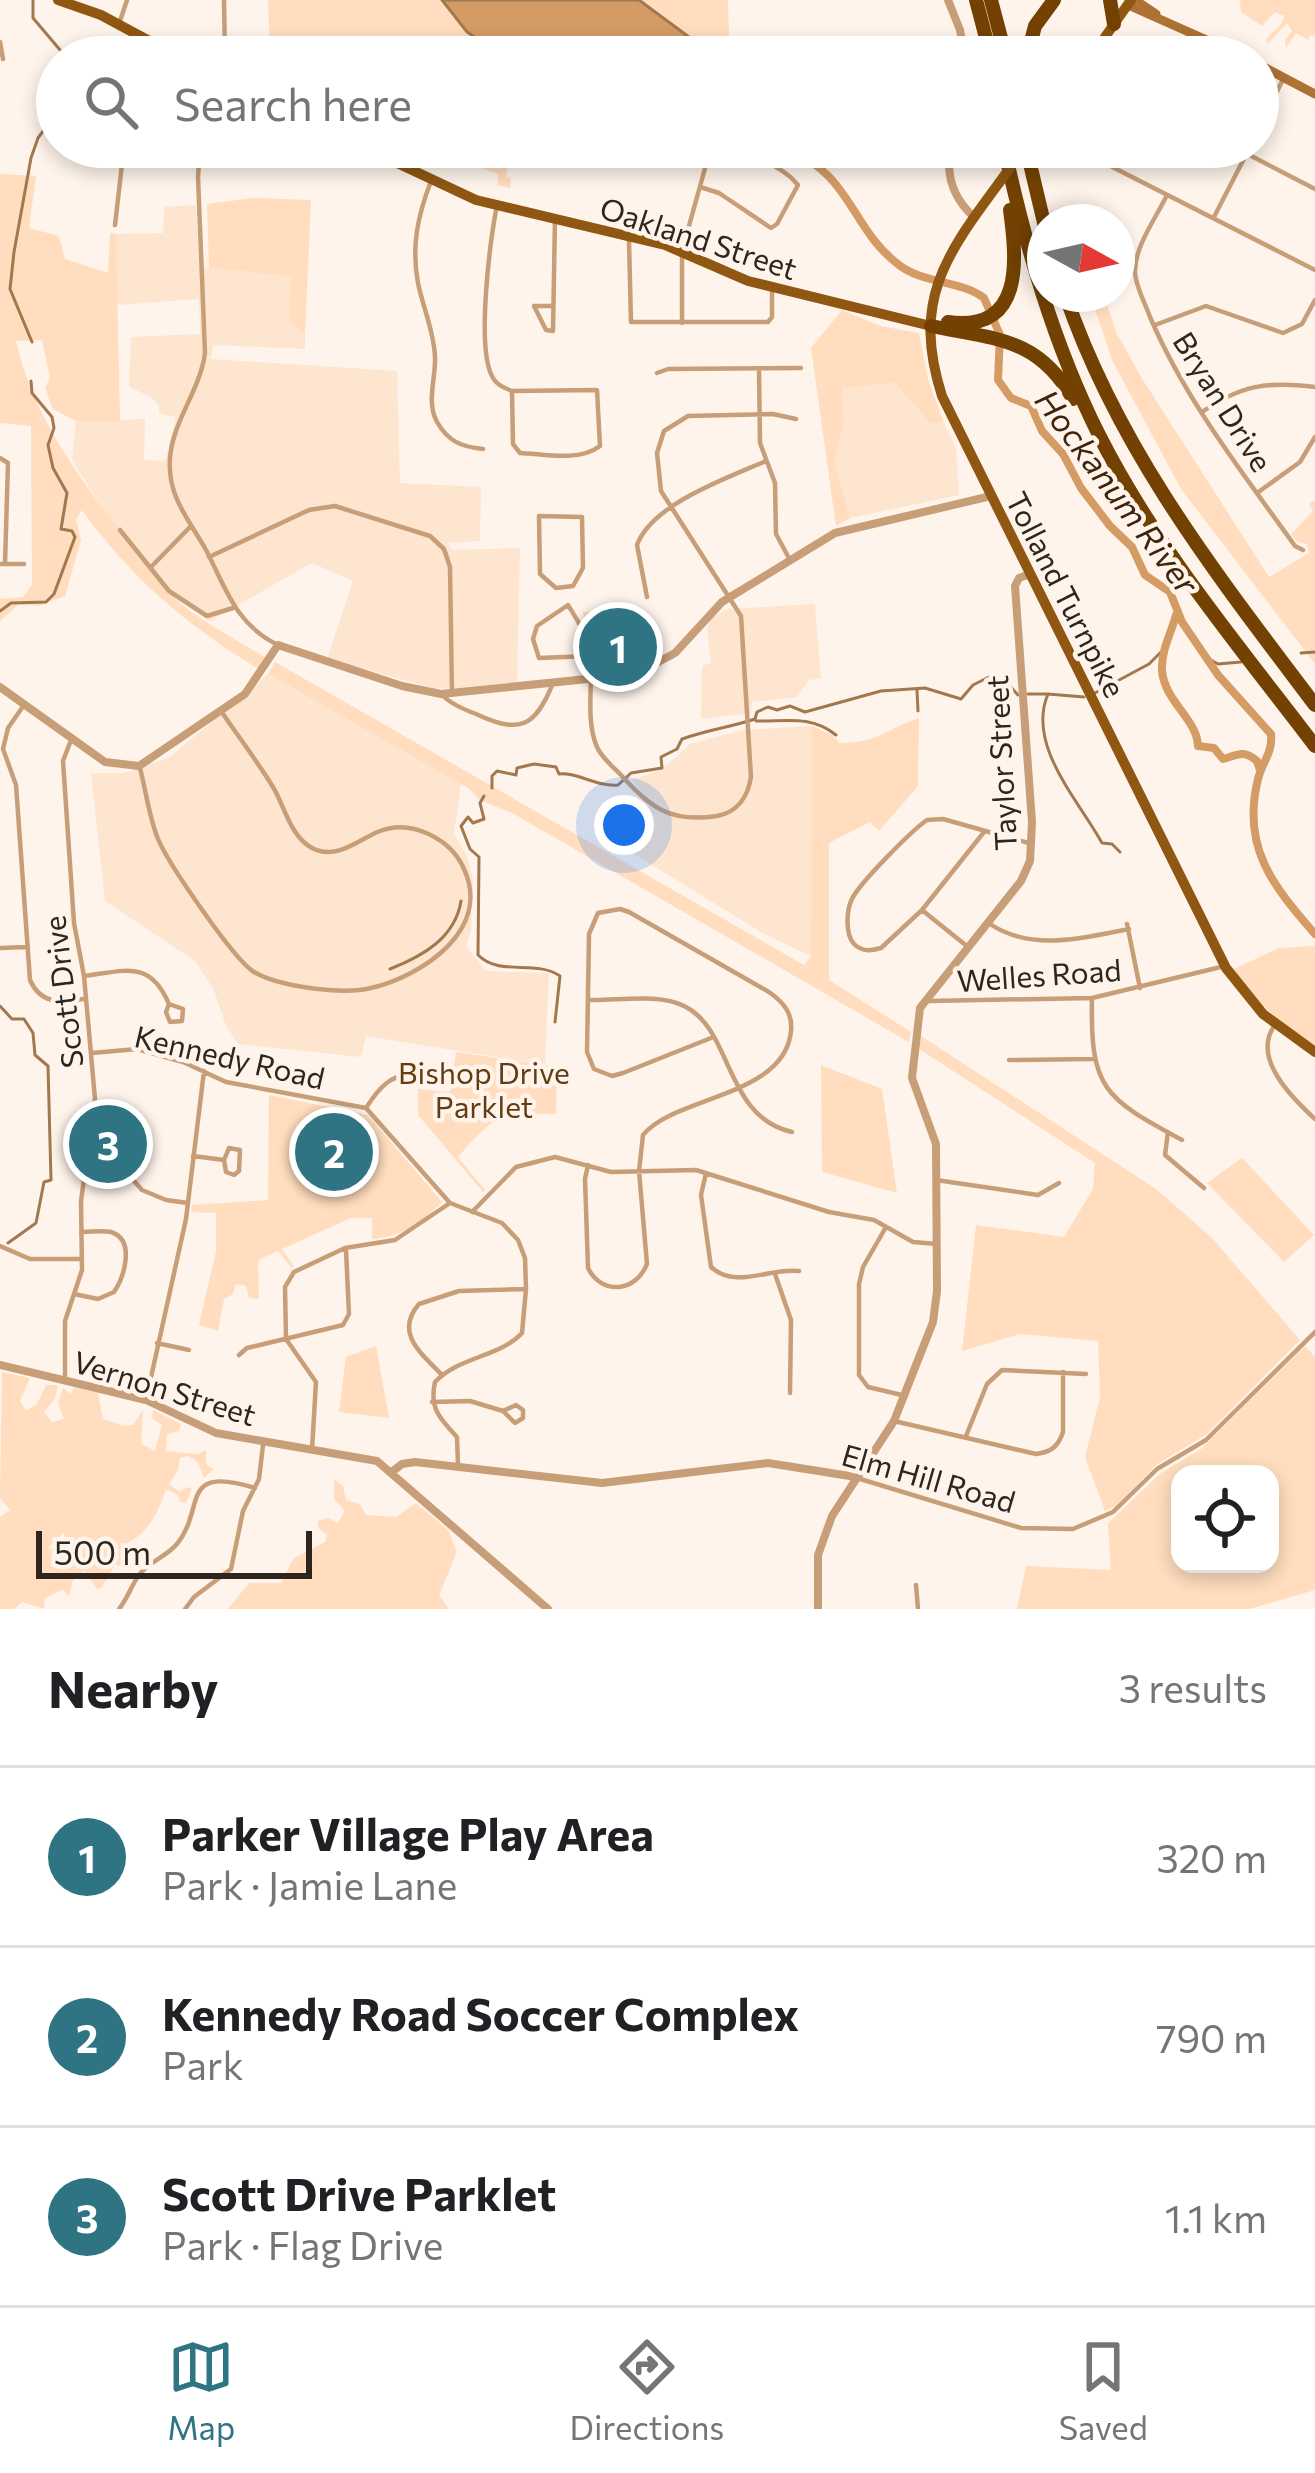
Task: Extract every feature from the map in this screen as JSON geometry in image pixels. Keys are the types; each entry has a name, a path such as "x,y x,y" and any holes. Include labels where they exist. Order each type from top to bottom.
{"highway":[{"path":"972,0 981,36"},
{"path":"995,0 1004,36"},
{"path":"1033,36 1054,0"},
{"path":"1114,24 1124,1"},
{"path":"931,322 961,323 991,314 1008,296 1016,272 1008,168"},
{"path":"1011,168 1047,311 1080,395 1118,471"},
{"path":"1012,168 1027,220"},
{"path":"1033,168 1043,204"},
{"path":"1055,312 1087,394 1145,503 1315,734"},
{"path":"1075,312 1103,390 1155,487 1315,705"},
{"path":"1077,312 1119,406 1168,495 1315,694"},
{"path":"931,322 1009,342 1033,352 1058,373 1177,563 1315,746"}],"main road":[{"path":"58,0 141,36"},
{"path":"1124,1 1202,36"},
{"path":"1105,36 1114,24"},
{"path":"1279,74 1315,94"},
{"name":"Oakland Street","path":"403,168 464,196 682,251 772,288 931,322"},
{"name":"Tolland Turnpike","path":"1010,168 974,217 940,274 935,292 928,346 945,405 1225,966 1244,994 1275,1025 1315,1052"}],"street":[{"path":"118,24 127,0"},
{"path":"224,0 225,36"},
{"path":"948,0 961,36"},
{"path":"0,41 3,59"},
{"path":"1279,87 1284,77"},
{"path":"115,225 122,168"},
{"path":"199,168 205,353 200,378 177,427 170,458 173,493 233,608 253,630 278,645 441,694 636,674 664,661 731,597 847,528 991,496"},
{"path":"682,323 682,251 707,168"},
{"path":"700,187 771,227 798,184 776,168"},
{"path":"949,168 962,206 974,217"},
{"path":"1114,168 1315,270"},
{"path":"1214,218 1239,168"},
{"path":"1279,168 1315,189"},
{"path":"431,182 418,216 414,248 418,286 434,341 431,406 450,439 460,446 483,449"},
{"name":"Bryan Drive","path":"1167,195 1140,249 1135,272 1154,326 1201,414 1294,546 1303,550"},
{"path":"497,206 486,264 489,369 499,385 512,391 597,390 600,446 595,452 570,456 520,453 513,444 512,391"},
{"path":"553,306 534,306 545,330 553,331 555,218"},
{"path":"630,236 631,322 771,320 772,288"},
{"path":"1154,326 1206,306 1283,333 1302,324 1315,300"},
{"path":"657,374 668,369 801,368"},
{"path":"759,369 760,443 775,483 776,534 790,560"},
{"path":"1201,414 1231,392 1250,386 1315,387"},
{"path":"565,589 590,656 597,747 649,805 665,814 727,813 749,790 743,624 731,597 661,490 659,441 671,424 698,415 796,419"},
{"path":"1257,493 1300,462 1315,437"},
{"path":"3,458 2,564 24,564"},
{"path":"647,597 637,545 649,524 672,507 766,461"},
{"path":"209,557 326,506 355,510 430,536 443,549 450,567 452,694"},
{"path":"539,516 582,518 583,568 580,578 565,589 546,582 540,574 539,516"},
{"path":"152,566 190,527"},
{"path":"120,530 169,591 207,616 233,608"},
{"name":"Taylor Street","path":"818,1609 818,1555 832,1516 894,1421 933,1322 935,1144 912,1078 916,1022 924,1000 1021,881 1032,844 1015,586 1019,578 1031,573"},
{"path":"568,605 537,626 534,648 538,658 590,656"},
{"path":"0,687 105,762 139,766 221,711 260,677 278,645"},
{"path":"441,694 495,723 518,726 535,718 553,683"},
{"path":"24,705 4,737 3,748 16,785 30,980 41,997 58,1002 86,999"},
{"path":"139,766 159,840 221,933 255,972 283,984 362,990 382,985 451,946 463,928 470,899 465,870 452,850 421,831 395,829 337,850 313,849 291,827 275,790 221,711"},
{"name":"Scott Drive","path":"65,1381 65,1322 82,1259 92,1120 92,1053 73,905 63,761 71,740"},
{"path":"0,770 9,765"},
{"path":"983,832 922,910 881,948 863,950 850,938 853,897 919,825 943,819 1032,844"},
{"path":"588,1166 588,1268 593,1280 604,1287 625,1287 636,1282 647,1264 639,1144 648,1128 772,1068 791,1033 787,1009 769,992 620,908 598,913 591,924 587,1052 594,1069 622,1073 711,1038"},
{"path":"922,910 968,947"},
{"path":"988,923 1021,940 1078,939 1128,926 1140,988"},
{"path":"0,948 26,947"},
{"name":"Welles Road","path":"924,1000 1092,998 1225,966"},
{"path":"84,976 142,971 161,985 170,1004"},
{"path":"1092,998 1093,1060 1108,1091 1182,1140"},
{"path":"589,1000 675,1002 695,1013 757,1114 777,1129 793,1132"},
{"path":"1275,1025 1266,1040 1266,1052 1290,1094 1315,1119"},
{"name":"Kennedy Road","path":"92,1053 137,1049 226,1082 366,1108"},
{"path":"1009,1060 1093,1060"},
{"path":"146,1400 188,1203 204,1072"},
{"path":"419,1080 412,1075 395,1077 366,1108 450,1203 512,1231 523,1250 525,1324 515,1341 467,1359 435,1382 432,1402 437,1416 457,1437 458,1466"},
{"path":"92,1120 126,1127 126,1156 121,1166"},
{"path":"1168,1132 1165,1155 1204,1188"},
{"path":"229,1148 241,1150 237,1174 226,1172 224,1160 229,1148"},
{"path":"193,1156 224,1160"},
{"path":"472,1212 504,1176 529,1161 568,1158 610,1172 706,1173 829,1212 874,1220 914,1242 937,1244"},
{"path":"86,1160 121,1166 142,1190 188,1203"},
{"path":"706,1173 700,1195 711,1267 717,1274 799,1271"},
{"path":"936,1180 1026,1195 1045,1194 1059,1184"},
{"path":"312,1450 316,1382 286,1339 285,1287 294,1272 346,1248 395,1240 450,1203"},
{"path":"886,1227 863,1267 859,1284 859,1375 868,1387 906,1396"},
{"path":"74,1294 98,1299 114,1292 127,1252 111,1232 81,1232"},
{"path":"0,1246 31,1259 82,1259"},
{"path":"239,1355 247,1348 343,1325 349,1314 346,1248"},
{"path":"775,1274 791,1319 790,1393"},
{"path":"442,1375 408,1334 407,1322 419,1304 459,1291 526,1289"},
{"name":"Elm Hill Road","path":"393,1472 409,1462 602,1483 768,1463 894,1486 950,1509 1021,1528 1072,1529 1113,1512 1156,1468 1206,1440 1315,1332"},
{"path":"157,1342 189,1350"},
{"name":"Vernon Street","path":"0,1364 146,1400 215,1433 365,1457 393,1472 548,1609"},
{"path":"966,1436 987,1384 1003,1370 1086,1374"},
{"path":"894,1421 1036,1454 1054,1449 1063,1432 1063,1372"},
{"path":"432,1402 470,1401 502,1411"},
{"path":"185,1609 231,1569 263,1442"},
{"path":"119,1609 139,1575 179,1542 202,1487 221,1481 255,1488"},
{"path":"916,1585 918,1609"}],"shaded area":[{"path":"442,0 639,0 688,36 473,36"},
{"path":"196,205 199,267 292,276 289,321 305,334 305,349 213,345 211,359 397,371 400,483 481,487 480,541 448,543 452,550 520,548 517,682 433,688 327,659 353,581 312,563 210,621 170,595 105,513 72,460 76,421 145,419 144,460 165,461 176,417 159,413 159,405 149,396 129,387 131,337 200,334 199,299 117,305 116,234 163,233 164,207"},
{"path":"895,383 931,424 943,421 956,447 959,495 850,518 834,460 844,425 842,388"},
{"path":"815,604 821,678 809,680 797,697 752,702 751,713 701,719 702,666 711,663 707,629 711,618 728,609"},
{"path":"268,674 461,784 454,834 467,856 473,880 466,946 486,971 549,973 545,1065 366,1036 361,1057 238,1044 195,961 105,901 91,773 124,773 170,757"},
{"path":"812,726 811,956 766,935 603,835 643,794 632,780 663,769 690,744 743,730"}],"green space":[{"path":"268,0 728,0 729,36 269,36"},
{"path":"1240,0 1315,0 1315,37 1310,35 1308,40 1296,33 1286,48 1285,40 1292,31 1287,23 1275,36 1269,36 1284,16 1275,12 1262,26 1241,12"},
{"path":"483,168 508,168 510,188 498,185 498,174"},
{"path":"0,174 36,176 29,228 59,236 65,259 108,273 110,233 116,234 120,421 76,421 53,409 45,388 50,377 42,340 16,341 25,373 53,434 112,521 173,597 266,658 259,669 162,599 82,510 76,520 81,540 65,596 38,606 18,605 0,621 0,599 23,597 32,585 31,426 0,423"},
{"path":"253,198 311,200 305,334 289,321 291,276 209,268 207,204"},
{"path":"842,310 880,326 919,333 943,421 931,424 895,383 842,388 844,425 834,460 850,518 836,526 811,348"},
{"path":"1096,312 1110,312 1141,377 1269,577 1309,553 1307,544 1291,534 1313,511 1309,504 1315,500 1315,664 1181,489 1112,360"},
{"path":"636,609 649,639 613,659 614,675 594,677 599,641 582,612"},
{"path":"275,662 804,965 811,956 812,726 839,743 873,738 919,718 918,786 879,831 870,822 829,843 829,980 911,1032 909,1042 512,813 480,800 468,788 268,674"},
{"path":"1315,946 1315,1047 1270,1012 1232,970 1279,948"},
{"path":"918,1034 1156,1189 1212,1238 1300,1340 1207,1434 1156,1465 1116,1506 1105,1511 1085,1457 1100,1397 1098,1341 1020,1334 962,1351 976,1225 1064,1237 1093,1189 1095,1163 916,1047"},
{"name":"Bishop Drive Parklet","path":"456,1052 557,1067 556,1114 500,1119 458,1157 483,1192 418,1115 418,1089 450,1092"},
{"path":"821,1065 882,1089 897,1193 822,1172"},
{"path":"269,1095 368,1115 442,1202 411,1227 383,1238 372,1239 372,1218 351,1218 282,1249 292,1268 278,1251 258,1260 259,1299 249,1298 246,1286 236,1284 233,1294 224,1299 218,1331 199,1325 216,1251 216,1213 191,1212 192,1205 268,1200"},
{"path":"1242,1158 1314,1235 1284,1262 1207,1183"},
{"path":"376,1346 389,1418 339,1412 346,1357"},
{"path":"1305,1346 1315,1357 1315,1590 1249,1609 1017,1609 1026,1566 1111,1570 1108,1523 1171,1467 1171,1573 1279,1573 1279,1465 1174,1465 1201,1449"},
{"path":"2,1372 30,1378 20,1401 26,1411 37,1404 46,1385 58,1385 55,1399 44,1412 52,1422 64,1419 58,1403 63,1388 71,1394 74,1387 98,1393 103,1419 124,1426 133,1425 143,1410 141,1444 155,1451 162,1425 152,1418 153,1410 181,1424 179,1431 167,1434 166,1451 198,1454 206,1450 206,1464 214,1469 204,1478 198,1462 188,1456 180,1458 169,1484 180,1492 192,1489 186,1503 166,1489 151,1522 125,1544 121,1566 115,1565 102,1587 97,1589 85,1571 73,1580 69,1596 62,1590 44,1599 45,1609 22,1602 14,1609 0,1609 0,1517 10,1510 0,1498"},
{"path":"334,1479 343,1486 346,1500 360,1504 366,1515 396,1517 416,1503 448,1530 457,1552 439,1595 449,1609 228,1609 249,1583 281,1583 293,1559 325,1542 327,1535 317,1521 328,1518 338,1523 345,1511 334,1499"}],"waterway":[{"path":"33,0 33,18 48,36"},
{"path":"32,342 10,289 36,144"},
{"name":"Hockanum River","path":"820,168 899,265 984,298 1000,335 998,380 1011,398 1031,406 1042,431 1063,454 1081,488 1132,547 1145,575 1170,592 1182,622 1218,675 1271,734 1254,803 1257,845 1274,882 1315,934"},
{"path":"0,611 11,603 46,602 54,594 75,537 72,531 61,529 67,493 53,468 48,445 52,417 32,393 31,381"},
{"path":"1176,615 1162,671 1198,746 1214,748 1223,759 1248,755 1260,770"},
{"path":"1093,694 1149,664 1164,649"},
{"path":"1301,653 1315,652"},
{"path":"1209,659 1218,664 1241,662"},
{"path":"492,788 497,771 516,775 517,768 534,764 556,767 559,774 618,785 631,773 662,768 661,757 677,749 682,739 755,719 757,712 768,707 790,706 805,712 881,691 925,688 961,699 973,685 991,676 998,682 1004,680 1018,695"},
{"path":"917,690 918,711"},
{"path":"1028,694 1048,694"},
{"path":"1084,697 1048,694 1044,733 1058,772 1102,843 1120,852"},
{"path":"756,721 806,722 836,735"},
{"path":"484,796 480,803 484,819 473,823 468,817 461,826 470,849 479,857 478,955 497,965 560,976 555,1022"},
{"path":"390,969 436,944 452,925 461,901"},
{"path":"0,1006 12,1019 24,1019 33,1033 35,1055 48,1066 51,1180 44,1182 36,1223 8,1243"}],"place":[{"name":"Parker Village Play Area","path":"618,647"},
{"name":"Scott Drive Parklet","path":"108,1144"},
{"name":"Kennedy Road Soccer Complex","path":"334,1152"}]}
